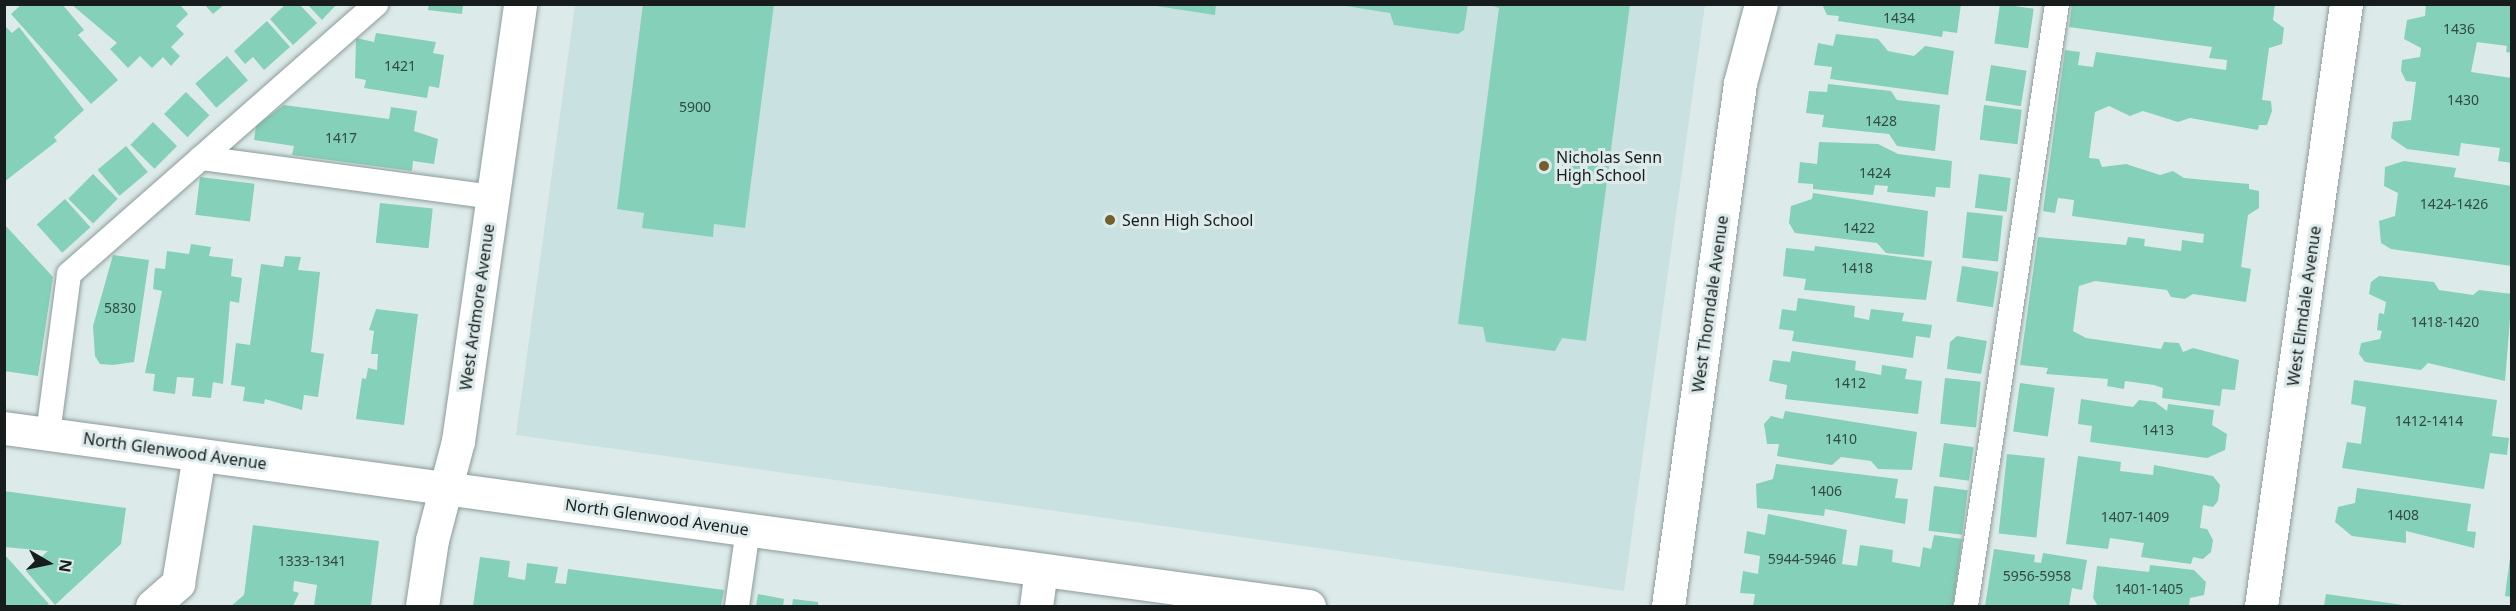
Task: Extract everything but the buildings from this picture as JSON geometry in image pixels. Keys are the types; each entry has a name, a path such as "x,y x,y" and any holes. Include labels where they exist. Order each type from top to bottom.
{"street":[{"name":"West Ardmore Avenue","path":"422,606 444,488 458,441 520,4"},
{"name":"West Thorndale Avenue","path":"1668,606 1740,83 1761,4"},
{"name":"West Elmdale Avenue","path":"2261,606 2346,4"},
{"name":"North Glenwood Avenue","path":"4,428 1309,606"},
{"path":"152,606 178,583 199,455"},
{"path":"1035,606 1041,570"}],"lane":[{"path":"48,434 69,274 376,4"},
{"path":"1966,606 2057,4"},
{"path":"201,158 493,197"},
{"path":"737,606 748,530"}],"shaded area":[{"name":"Senn High School","path":"575,5 1705,5 1624,591 516,435"}],"place":[{"name":"Nicholas Senn High School","path":"1544,166"},
{"name":"Senn High School","path":"1110,220"}]}
